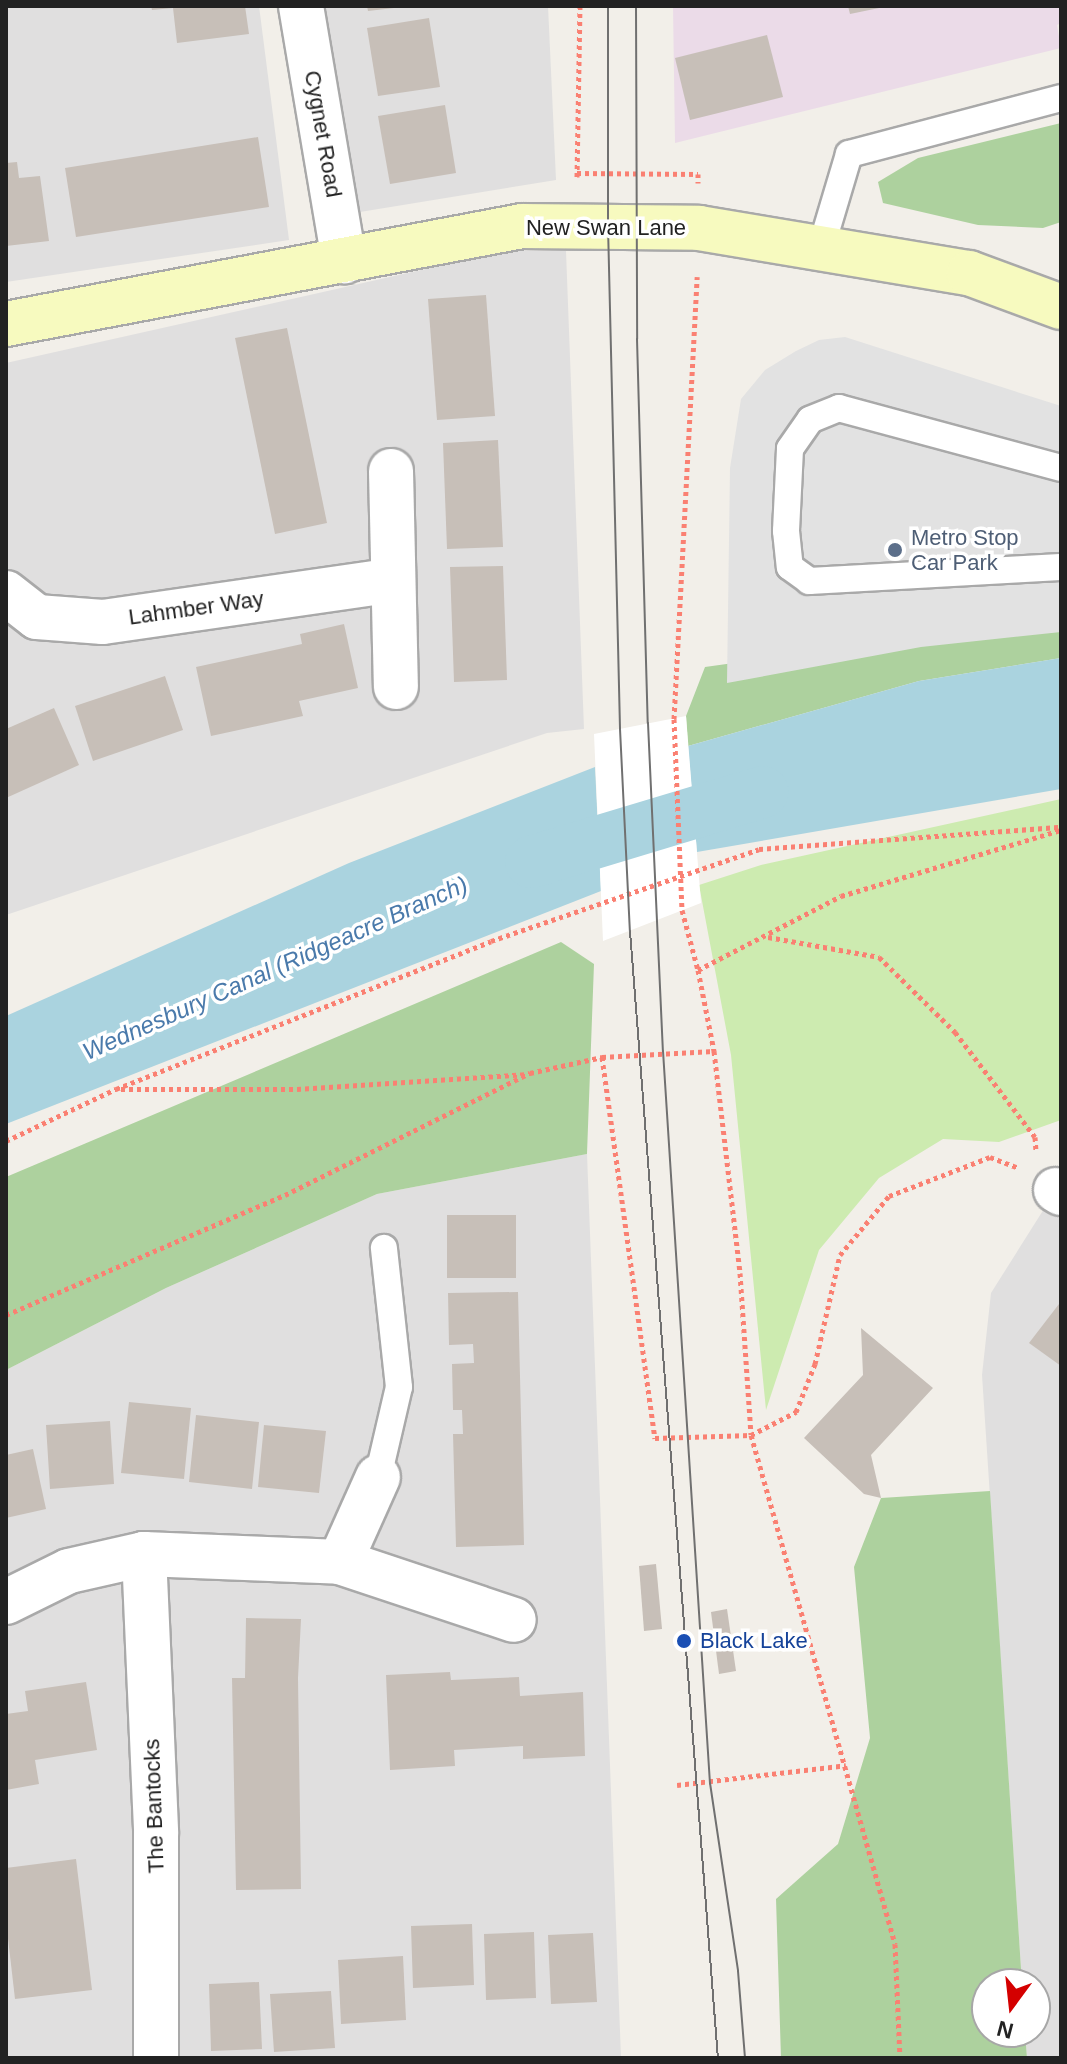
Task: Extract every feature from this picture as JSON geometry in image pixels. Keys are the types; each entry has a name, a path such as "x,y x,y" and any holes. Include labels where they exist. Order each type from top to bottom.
{"main road":[{"name":"New Swan Lane","path":"6,324 522,226 699,228 969,273 1061,307"}],"street":[{"name":"Cygnet Road","path":"301,6 344,261"},
{"path":"391,471 396,687"},
{"name":"Lahmber Way","path":"6,593 37,617 103,622 393,580"},
{"path":"340,1562 378,1477"},
{"path":"6,1602 69,1571 144,1554 340,1562 514,1620"},
{"name":"The Bantocks","path":"144,1554 156,1834 156,2058"}],"lane":[{"path":"821,248 849,154 1061,98"},
{"path":"1061,468 839,408 810,420 790,449 786,531 790,567 809,581 1061,567"},
{"path":"378,1477 399,1387 384,1248"}],"path":[{"path":"577,173 580,6"},
{"path":"699,228 674,719 682,910 714,1051 740,1273 751,1435 895,1944 900,2058"},
{"path":"698,970 768,937 841,896 1061,829"},
{"path":"6,1141 116,1089 491,941 759,849 1061,829"},
{"path":"768,937 879,957 955,1032 1035,1137 1052,1186"},
{"path":"116,1089 297,1089 530,1073 602,1057 714,1051"},
{"path":"602,1057 655,1438 751,1435 796,1412 815,1364 840,1255 889,1196 990,1157 1052,1186"},
{"path":"6,1315 285,1195 530,1073"},
{"path":"677,1785 846,1765"}],"shaded area":[{"path":"6,6 259,6 289,240 6,282"},
{"path":"323,6 548,6 556,180 360,212"},
{"path":"673,6 1061,6 1061,23 1057,25 1061,48 675,143"},
{"path":"510,250 566,251 584,729 547,733 6,915 6,363"},
{"name":"Metro Stop Car Park","path":"845,337 1061,406 1061,632 921,647 727,683 730,468 741,399 765,370 796,351 819,340"},
{"path":"587,1154 621,2058 6,2058 6,1370 166,1288 377,1194"},
{"path":"1061,1182 1061,2058 1027,2058 1026,2048 1051,2048 1051,1968 1021,1968 982,1375 991,1293"}],"green space":[{"path":"1061,123 1061,222 1043,228 978,225 883,203 878,182 918,158"},
{"path":"1061,617 1061,658 919,681 688,746 686,716 705,667"},
{"path":"1061,799 1061,1120 999,1142 943,1139 879,1178 819,1250 766,1410 731,1055 699,885 761,865"},
{"path":"561,942 594,964 587,1154 377,1194 166,1288 6,1370 6,1177"},
{"path":"990,1491 1021,1968 971,1968 971,2048 1026,2048 1027,2058 781,2058 776,1899 838,1844 870,1738 854,1567 881,1498"}],"water":[{"path":"1061,658 1061,789 697,852 688,746 919,681"},
{"path":"595,767 601,891 6,1124 6,1016 349,863"}],"pier":[{"path":"686,716 701,903 603,941 594,734"}],"building":[{"path":"151,6 245,6 249,34 177,43 173,8 152,10"},
{"path":"367,6 394,6 394,8 368,11"},
{"path":"848,6 883,6 884,7 850,14"},
{"path":"429,18 440,87 378,96 367,28"},
{"path":"767,35 783,97 690,120 675,58"},
{"path":"445,105 456,173 390,184 378,116"},
{"path":"258,137 269,207 76,237 65,168"},
{"path":"17,162 19,178 40,176 49,241 6,246 6,163"},
{"path":"486,295 495,416 437,420 428,299"},
{"path":"287,328 327,523 275,534 235,338"},
{"path":"498,440 503,547 447,549 443,443"},
{"path":"503,566 507,680 454,682 450,567"},
{"path":"344,624 358,688 299,701 303,716 211,736 196,667 302,644 300,634"},
{"path":"165,676 183,730 93,761 75,706"},
{"path":"54,708 79,765 6,798 6,729"},
{"path":"447,1215 516,1215 516,1278 447,1278"},
{"path":"518,1292 524,1545 456,1547 453,1434 463,1434 462,1410 453,1410 452,1364 474,1363 473,1344 449,1345 448,1293"},
{"path":"1061,1305 1061,1366 1029,1343"},
{"path":"861,1328 933,1388 871,1455 881,1498 864,1494 804,1438 863,1375"},
{"path":"129,1402 191,1408 184,1479 121,1473"},
{"path":"196,1415 259,1422 252,1489 189,1482"},
{"path":"110,1421 114,1484 50,1489 46,1425"},
{"path":"264,1425 326,1431 319,1493 258,1487"},
{"path":"33,1449 46,1509 6,1518 6,1455"},
{"path":"656,1564 662,1629 644,1631 639,1566"},
{"path":"727,1609 736,1671 719,1674 711,1612"},
{"path":"246,1618 301,1619 298,1678 301,1889 236,1890 232,1678 245,1678"},
{"path":"450,1672 451,1680 519,1677 520,1696 583,1692 585,1756 523,1759 523,1746 454,1750 455,1766 390,1770 386,1675"},
{"path":"86,1682 97,1750 35,1760 39,1784 6,1790 6,1714 28,1711 25,1691"},
{"path":"76,1859 92,1990 15,1999 6,1921 6,1868"},
{"path":"472,1924 474,1985 413,1988 411,1926"},
{"path":"534,1932 536,1998 486,2000 484,1934"},
{"path":"593,1933 597,2002 551,2004 548,1935"},
{"path":"403,1956 406,2020 341,2024 338,1960"},
{"path":"259,1982 262,2049 211,2051 209,1984"},
{"path":"331,1991 335,2048 274,2052 270,1994"}],"waterway":[{"name":"Wednesbury Canal (Ridgeacre Branch)","path":"531,862 763,792"}],"tram line":[{"path":"608,6 608,226 620,729 630,931 718,2058"},
{"path":"636,6 637,339 648,723 663,1051 710,1783 738,1971 745,2058"}],"place":[{"name":"Metro Stop Car Park","path":"895,550"},
{"name":"Black Lake","path":"684,1641"}]}
